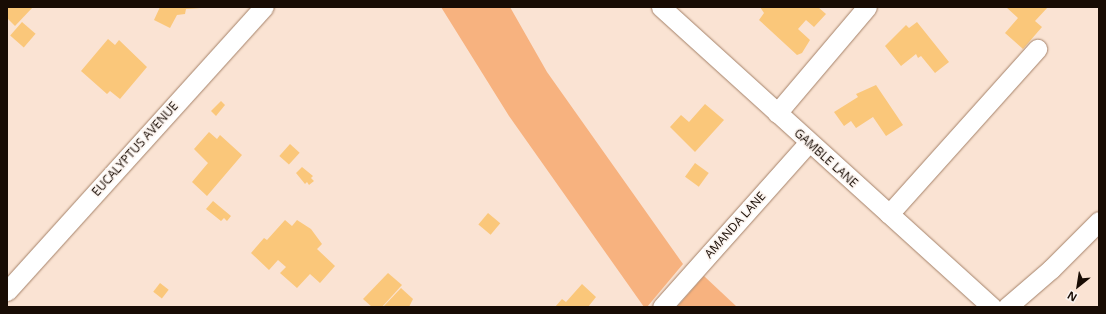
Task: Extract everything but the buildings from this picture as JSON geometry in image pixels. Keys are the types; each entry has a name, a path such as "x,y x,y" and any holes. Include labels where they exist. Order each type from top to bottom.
{"street":[{"name":"EUCALYPTUS AVENUE","path":"7,291 264,7"},
{"name":"GAMBLE LANE","path":"661,7 808,143 992,307"},
{"path":"777,113 867,7"},
{"path":"888,214 1037,49"},
{"name":"AMANDA LANE","path":"662,307 808,143"},
{"path":"1007,307 1099,221"}],"shaded area":[{"path":"441,7 510,7 547,72 683,264 647,307 644,307 509,116"},
{"path":"704,276 737,307 677,307"}]}
